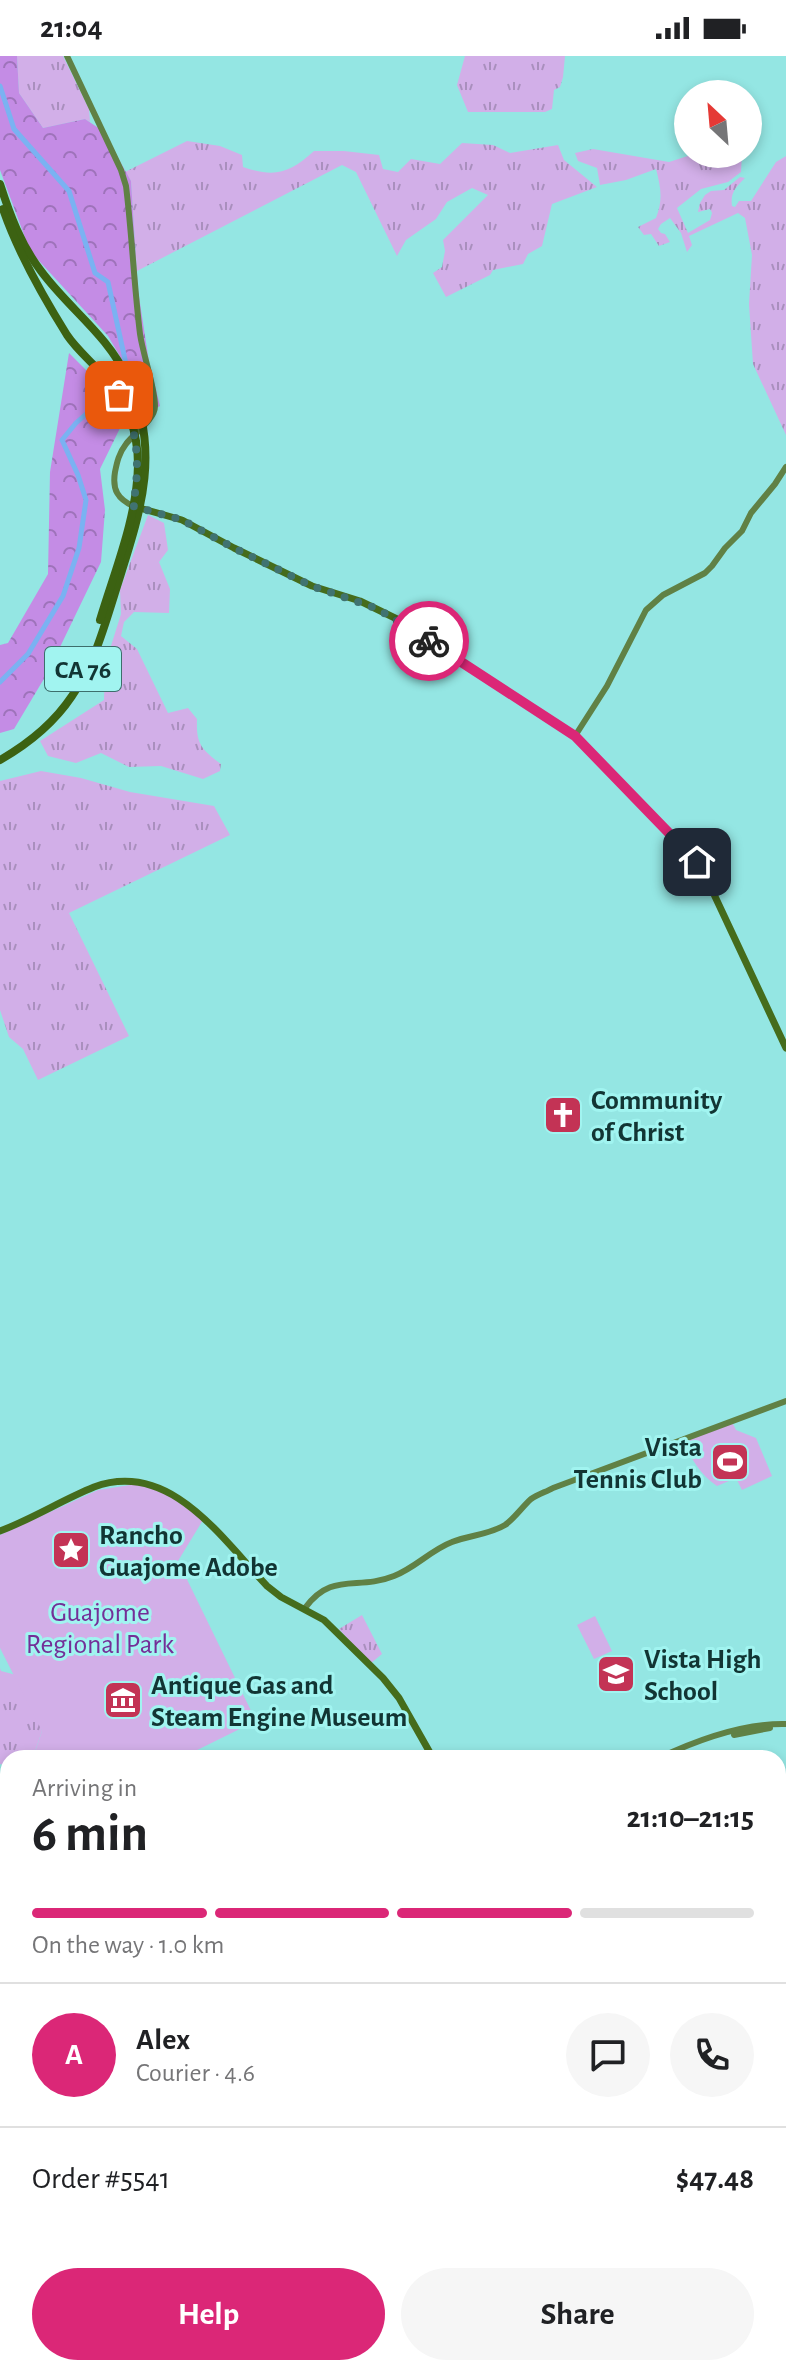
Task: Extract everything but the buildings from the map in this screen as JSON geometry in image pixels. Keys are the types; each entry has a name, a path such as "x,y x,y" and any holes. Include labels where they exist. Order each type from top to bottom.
{"highway":[{"name":"CA 76","path":"0,184 24,244 54,287 96,330 116,357 134,393 146,471 97,632 79,676 43,723 0,757"},
{"name":"CA 76","path":"0,201 17,246 64,328 119,395 140,437"}],"main road":[{"path":"67,56 126,186 141,338 155,404 154,413 122,449 113,482 116,492 122,500 182,520 312,586 383,611 575,736 697,862 786,1048"},
{"path":"575,736 607,686 646,610 663,595 705,573 712,566 742,531 751,513 786,467"},
{"path":"305,1608 325,1589 392,1577 451,1542 498,1529 532,1499 553,1488 786,1401"},
{"path":"0,1531 95,1487 122,1481 147,1483 166,1490 183,1500 267,1586 324,1620 392,1687 428,1750"},
{"path":"677,1750 745,1728 786,1726"},
{"path":"688,1750 709,1742 786,1726"}],"green space":[{"path":"0,56 17,56 19,93 43,128 85,119 103,131 131,181 138,290 149,362 160,406 146,413 134,380 108,336 30,251 0,170"},
{"path":"17,56 63,56 89,109 90,122 85,119 43,128 19,93"},
{"path":"465,56 565,56 563,77 560,87 554,90 552,109 545,112 468,112 457,85"},
{"path":"187,141 220,146 242,155 243,167 273,173 289,169 314,151 379,155 383,169 398,172 411,159 440,164 462,143 493,145 510,153 558,145 564,160 597,187 552,204 542,246 528,254 523,264 493,270 490,275 446,297 433,273 442,267 445,251 443,240 488,195 472,188 447,202 436,219 406,240 397,256 356,172 342,165 137,271 131,181 125,172"},
{"path":"593,149 674,160 674,168 741,168 741,172 728,182 701,189 677,208 688,233 710,220 710,209 698,212 705,195 724,190 740,177 745,178 734,190 732,206 735,207 739,201 751,201 776,162 786,156 786,435 753,364 749,304 752,255 745,218 738,213 689,236 692,245 687,252 681,233 670,218 658,229 670,242 659,246 651,234 644,235 638,227 656,218 658,212 660,194 656,169 600,185 597,168 578,161 575,153"},
{"path":"69,353 104,388 123,422 100,469 105,510 101,562 48,672 14,729 0,733 0,645 8,643 48,574 50,472"},
{"path":"148,515 164,523 168,550 159,562 170,589 169,613 134,612 124,622 121,636 137,649 168,713 188,708 197,719 201,745 221,764 220,771 203,779 161,766 129,767 101,753 76,763 48,756 40,741 104,700 105,665 121,614 120,590"},
{"path":"41,771 130,792 214,806 230,835 69,913 129,1036 38,1080 23,1049 9,1037 0,1010 0,781"},
{"name":"Vista Tennis Club","path":"732,1422 736,1430 756,1438 772,1476 742,1490 736,1478 717,1486 711,1482 681,1441"},
{"name":"Guajome Regional Park","path":"137,1484 165,1491 203,1520 178,1561 256,1721 197,1750 36,1750 42,1731 0,1648 0,1535 98,1490"},
{"path":"0,1604 42,1731 35,1750 0,1750 0,1668 1,1671 20,1676"},
{"path":"362,1615 382,1654 370,1664 339,1629"},
{"path":"595,1616 612,1651 594,1659 577,1625"}],"waterway":[{"path":"0,86 14,129 69,191 95,273 108,282 126,364 111,392 62,440 86,500 79,548 63,596 28,654 0,682"}],"way so far":[{"path":"119,395 136,439 138,466 133,506 169,514 312,586 378,609 429,641"}],"place":[{"name":"Community of Christ","path":"563,1115"},
{"name":"Vista Tennis Club","path":"730,1462"},
{"name":"Rancho Guajome Adobe","path":"71,1550"},
{"name":"Vista High School","path":"616,1674"},
{"name":"Antique Gas and Steam Engine Museum","path":"123,1700"}],"route":[{"path":"429,641 575,736 697,862"}]}
